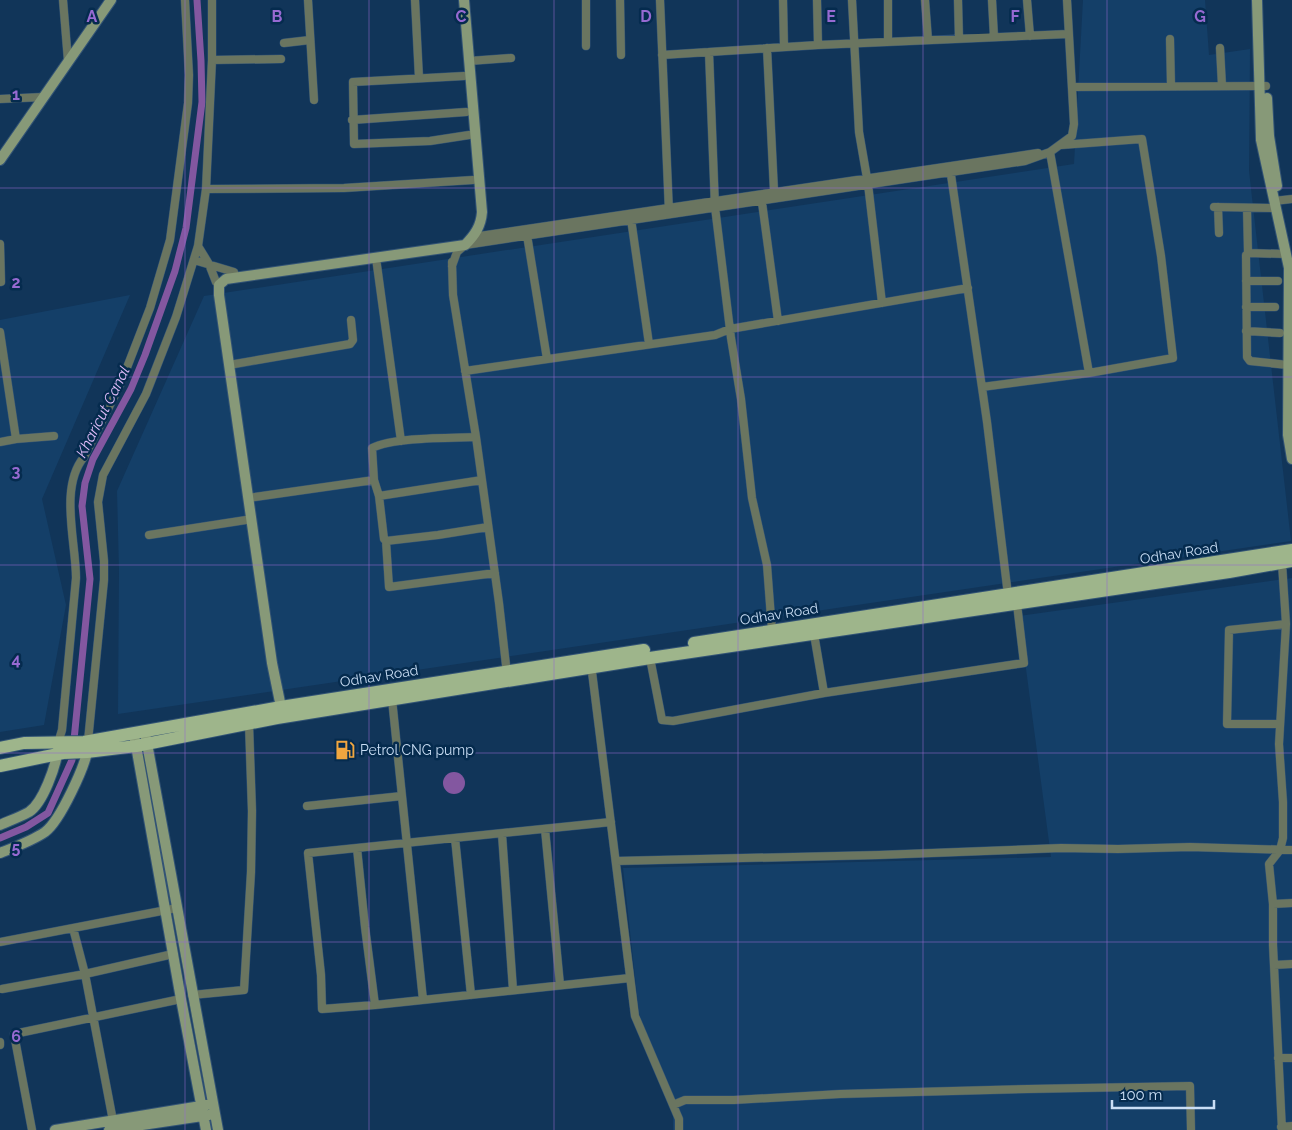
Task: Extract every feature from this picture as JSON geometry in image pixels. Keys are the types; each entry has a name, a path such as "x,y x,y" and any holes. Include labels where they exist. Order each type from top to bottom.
{"main road":[{"name":"Odhav Road","path":"591,663 650,658 814,634 1288,554"},
{"name":"Odhav Road","path":"140,739 279,712 591,663 772,631 1013,599"},
{"name":"Odhav Road","path":"61,748 250,724 279,712 392,699 507,676"},
{"path":"0,748 24,743 61,748"},
{"path":"0,766 61,748"}],"street":[{"path":"63,0 68,62"},
{"path":"0,160 111,0"},
{"path":"0,825 30,812 39,802 61,748 76,578 70,503 71,487 77,466 84,457 121,383 150,308 170,240 188,103 189,75 185,0"},
{"path":"0,853 47,831 64,806 86,745 104,580 98,502 99,492 103,476 146,394 176,317 198,246 206,189 212,60 212,0"},
{"path":"308,0 314,100"},
{"path":"415,0 418,78"},
{"path":"457,0 473,180 479,222 486,238"},
{"path":"464,0 479,222 457,252 452,266 453,295 476,437 507,676"},
{"path":"586,0 586,46"},
{"path":"620,0 621,55"},
{"path":"660,0 669,210"},
{"path":"783,0 784,47"},
{"path":"817,0 818,45"},
{"path":"852,0 859,132 882,303"},
{"path":"888,0 888,42"},
{"path":"925,0 928,40"},
{"path":"958,0 959,39"},
{"path":"992,0 994,37"},
{"path":"1027,0 1030,36"},
{"path":"194,260 235,275 376,258 486,238 1025,158 1050,152 1072,136 1074,124 1066,0"},
{"path":"1257,0 1263,86 1276,203 1289,255 1288,435 1292,459"},
{"path":"1263,0 1263,86"},
{"path":"662,55 854,43 1068,34"},
{"path":"1170,39 1171,86"},
{"path":"284,43 310,40"},
{"path":"767,48 774,191"},
{"path":"1220,48 1222,86"},
{"path":"709,52 715,204 752,498 766,565 772,631"},
{"path":"468,61 510,58"},
{"path":"212,60 281,59"},
{"path":"464,76 354,82 352,120 354,144 430,141 469,135"},
{"path":"1072,87 1263,86"},
{"path":"0,99 43,97"},
{"path":"352,120 466,112"},
{"path":"982,387 1089,374 1173,358 1161,256 1142,138 1061,145"},
{"path":"1050,152 1089,374"},
{"path":"650,658 662,720 664,721 673,721 824,693 1024,662 1013,599 950,168"},
{"path":"206,189 344,188 473,180"},
{"path":"761,196 774,191 867,181"},
{"path":"761,196 778,321"},
{"path":"1219,233 1216,207 1247,208 1292,199"},
{"path":"1247,208 1246,357 1250,361 1288,365"},
{"path":"486,238 527,235 631,219 669,210"},
{"path":"631,219 648,344"},
{"path":"527,235 547,359"},
{"path":"279,712 266,663 223,366 215,297 218,284 235,275 464,242"},
{"path":"0,244 0,282"},
{"path":"198,246 218,284 279,712"},
{"path":"1248,253 1289,255"},
{"path":"376,258 401,441"},
{"path":"1246,281 1278,281"},
{"path":"465,371 716,335 730,329 968,288"},
{"path":"1246,306 1275,306"},
{"path":"229,365 350,344 353,340 351,320"},
{"path":"1246,331 1280,332"},
{"path":"0,332 16,439"},
{"path":"0,442 54,436"},
{"path":"476,437 401,441 379,445 372,448 374,480 379,496 384,539 386,541 389,587 495,573"},
{"path":"248,498 374,480"},
{"path":"379,496 482,480"},
{"path":"149,535 246,520"},
{"path":"386,541 438,536 488,528"},
{"path":"1288,554 1279,744 1283,802 1283,838 1280,850 1269,864 1273,904 1281,1128 1292,1126"},
{"path":"1280,724 1228,724 1229,630 1286,624"},
{"path":"814,634 824,693"},
{"path":"591,663 634,1016 679,1119 679,1130"},
{"path":"392,699 423,1000"},
{"path":"192,994 244,990 251,872 250,724"},
{"path":"140,739 177,908 218,1130"},
{"path":"140,739 165,910 206,1130"},
{"path":"307,806 402,796"},
{"path":"611,822 308,853 321,975 322,1009 630,978"},
{"path":"545,829 560,985"},
{"path":"502,834 513,990"},
{"path":"455,838 471,995"},
{"path":"616,861 888,855 1061,848 1190,847 1292,850"},
{"path":"357,848 364,927 375,1005"},
{"path":"1273,904 1292,903"},
{"path":"0,942 177,908"},
{"path":"73,928 94,1016 113,1127"},
{"path":"2,990 173,954"},
{"path":"1274,965 1292,964"},
{"path":"32,1130 14,1034 181,999"},
{"path":"1278,1058 1292,1058"},
{"path":"673,1105 686,1100 822,1095 1190,1086 1191,1130"},
{"path":"55,1130 113,1127 202,1111 213,1104"},
{"path":"202,1111 215,1114"}],"shaded area":[{"path":"1083,0 1205,0 1209,55 1250,49 1249,171 1291,541 118,714 119,570 117,491 204,296 1074,164"},
{"path":"130,295 42,499 66,605 44,725 0,732 0,320"},
{"path":"1292,578 1292,1130 673,1130 673,1114 639,1013 623,868 1051,857 1019,616"},
{"path":"454,772 462,775 465,783 462,791 454,794 446,791 443,783 446,775"}],"waterway":[{"name":"Kharicut Canal","path":"0,838 26,827 48,813 72,760 90,579 82,506 85,483 93,459 131,389 145,355 175,271 186,228 202,102 197,0"}],"place":[{"name":"Petrol CNG pump","path":"345,750"}]}
